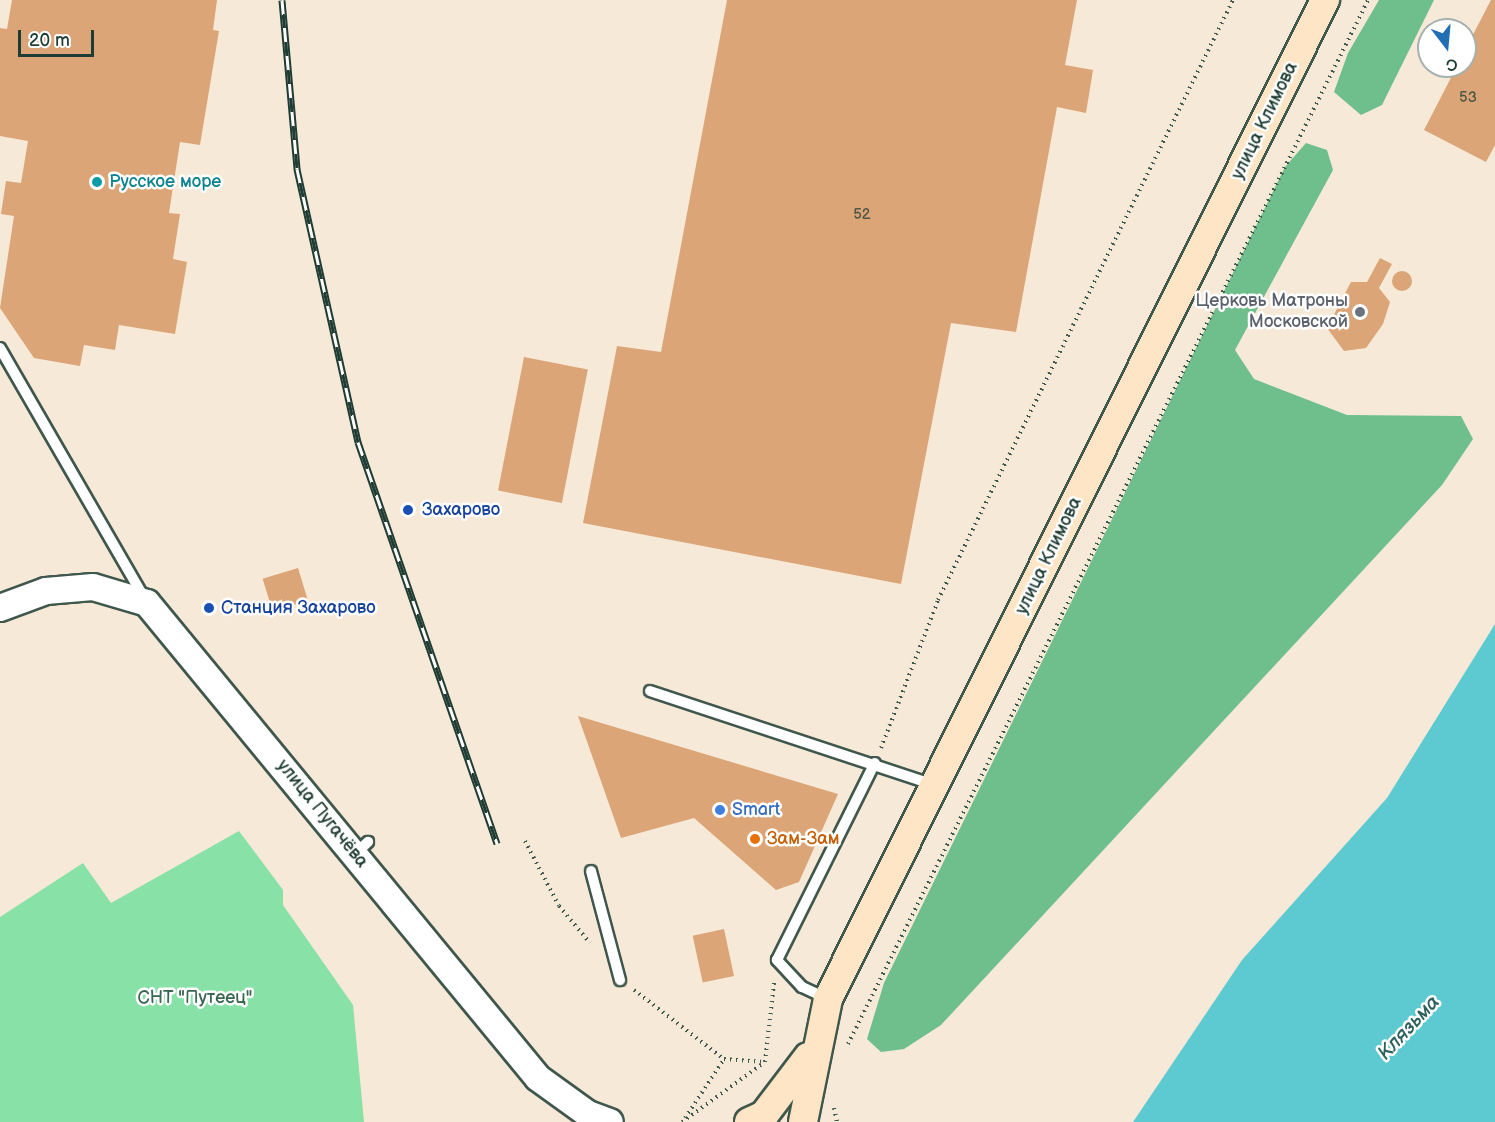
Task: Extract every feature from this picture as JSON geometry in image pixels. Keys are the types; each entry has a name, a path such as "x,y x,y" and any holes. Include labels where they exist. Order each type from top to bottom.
{"main road":[{"name":"улица Климова","path":"803,1122 817,1042 828,999 1325,0"},
{"path":"749,1122 764,1115 795,1080 817,1042"}],"street":[{"path":"0,608 46,591 93,587 147,603"},
{"name":"улица Пугачёва","path":"147,603 362,848 538,1078 588,1114 610,1122"}],"lane":[{"path":"0,348 147,603"},
{"path":"650,691 875,763 935,785"},
{"path":"828,999 802,987 777,960 875,763"},
{"path":"591,871 620,980"}],"path":[{"path":"875,763 938,600 1233,0"},
{"path":"846,1050 1368,0"},
{"path":"525,841 559,906 593,947"},
{"path":"682,1122 765,1062 777,960"},
{"path":"620,980 724,1059 765,1062"},
{"path":"682,1122 724,1059"}],"green space":[{"path":"1379,0 1434,0 1425,18 1417,18 1417,34 1382,105 1361,115 1334,92 1348,53"},
{"path":"1306,143 1327,150 1333,170 1235,350 1254,379 1347,415 1461,416 1473,439 1442,485 941,1025 904,1049 881,1052 867,1039 884,983 1285,167"},
{"name":"СНТ \"Путеец\"","path":"239,831 283,890 283,905 353,1005 364,1122 0,1122 0,917 83,863 111,903"}],"water":[{"name":"Клязьма","path":"1495,624 1495,1122 1133,1122 1242,960 1387,798"}],"building":[{"name":"Русское море","path":"12,0 217,0 213,30 219,31 200,145 180,142 169,213 180,214 173,259 187,262 175,334 119,325 115,350 84,345 80,366 34,358 0,308 14,216 1,214 6,181 21,183 28,141 0,136 0,28 7,29"},
{"path":"727,0 1077,0 1065,65 1093,70 1086,113 1057,107 1016,332 951,323 901,584 583,523 617,346 661,352"},
{"path":"1491,0 1495,0 1495,145 1486,162 1424,130 1451,78 1477,78 1477,27"},
{"name":"Церковь Матроны Московской","path":"1380,258 1392,264 1379,288 1390,302 1383,324 1366,348 1344,351 1327,328 1351,282 1367,282"},
{"path":"1402,271 1409,274 1412,281 1409,288 1402,291 1395,288 1392,281 1395,274"},
{"path":"524,357 588,369 562,503 498,491"},
{"path":"298,568 308,601 273,611 263,579"},
{"path":"578,716 838,794 799,882 776,890 694,818 621,838"},
{"path":"724,929 734,976 703,983 693,936"}],"railway":[{"path":"282,0 297,169 358,442 497,844"}],"place":[{"name":"Русское море","path":"97,182"},
{"name":"Церковь Матроны Московской","path":"1360,312"},
{"name":"Захарово","path":"408,510"},
{"name":"Станция Захарово","path":"209,608"},
{"name":"Smart","path":"720,810"},
{"name":"Зам-Зам","path":"755,839"}]}
